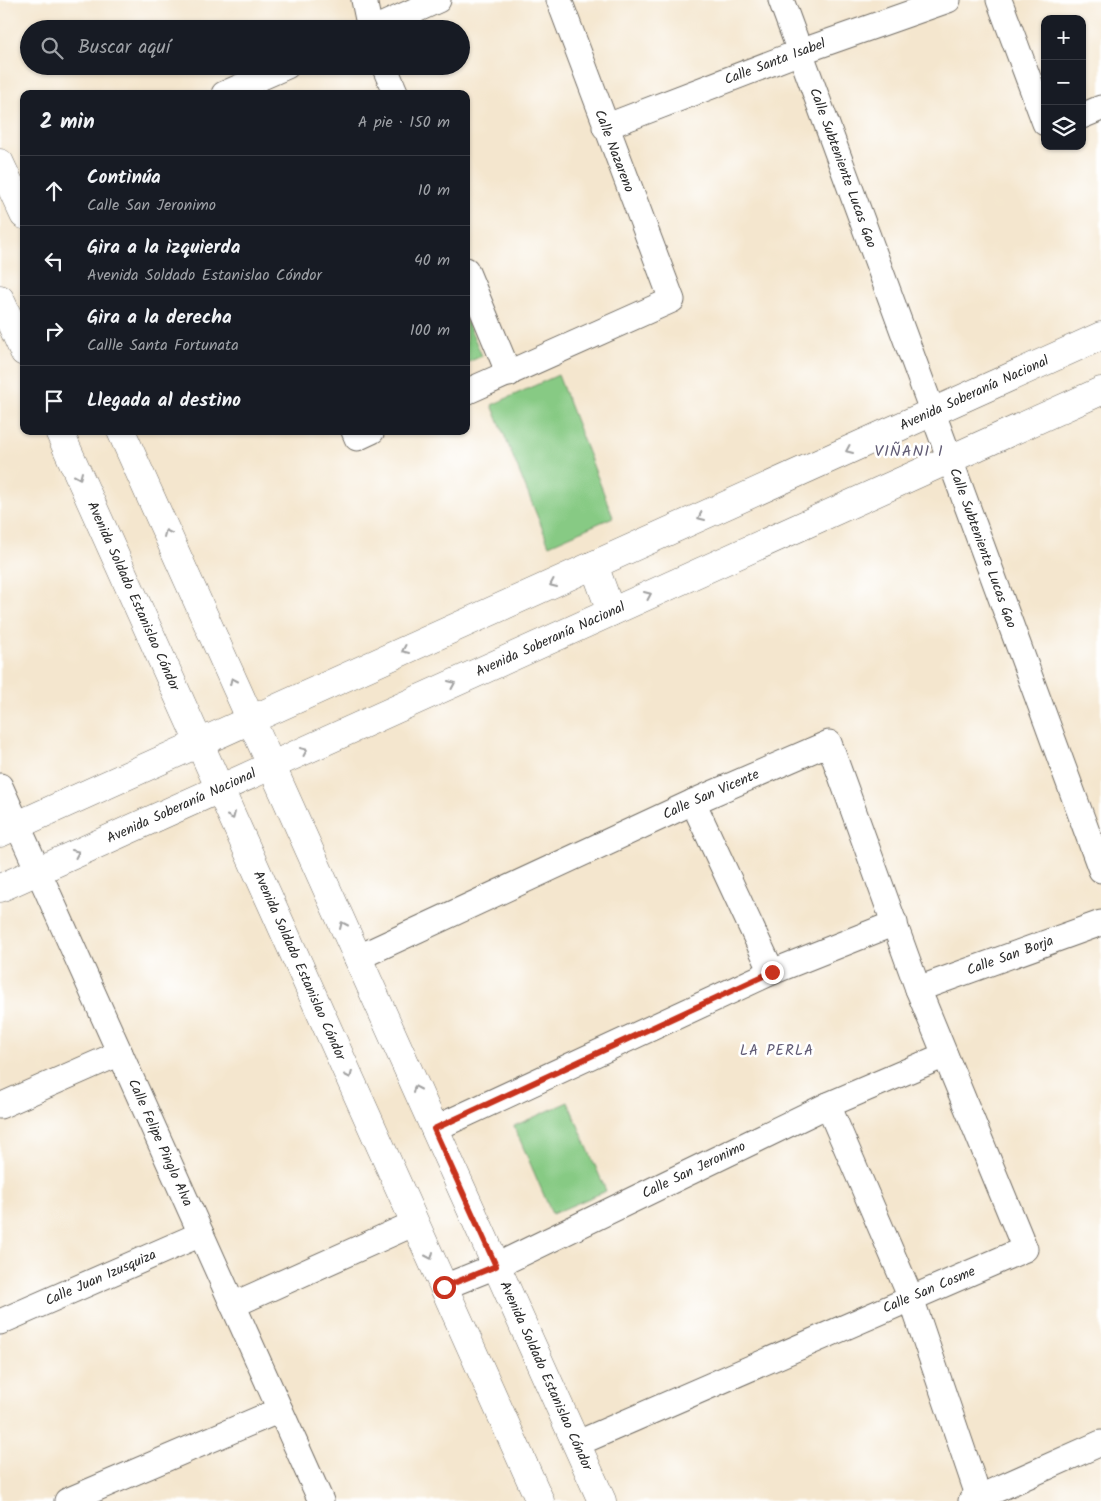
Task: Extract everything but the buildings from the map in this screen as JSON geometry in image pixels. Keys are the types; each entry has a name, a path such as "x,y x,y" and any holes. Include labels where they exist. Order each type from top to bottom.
{"street":[{"path":"364,0 368,20"},
{"path":"394,20 438,0"},
{"name":"Calle Nazareno","path":"508,374 672,300 605,127 559,0"},
{"name":"Calle Subteniente Lucas Gao","path":"782,0 952,459 1101,870"},
{"name":"Calle Santa Isabel","path":"605,127 800,52 948,0"},
{"path":"999,0 1041,112"},
{"path":"233,90 267,75"},
{"path":"388,75 394,90"},
{"path":"1086,114 1101,108"},
{"path":"0,163 20,207"},
{"path":"470,280 508,374 470,390"},
{"path":"0,299 20,343"},
{"name":"Avenida Soberanía Nacional","path":"8,829 1101,336"},
{"name":"Avenida Soberanía Nacional","path":"0,888 1101,391"},
{"name":"Avenida Soldado Estanislao Cóndor","path":"61,435 540,1501"},
{"name":"Avenida Soldado Estanislao Cóndor","path":"123,435 602,1501"},
{"path":"594,565 611,612"},
{"name":"Calle San Vicente","path":"357,958 693,802 829,743 918,989"},
{"name":"Calle Felipe Pinglo Alva","path":"0,786 8,829 38,871 322,1501"},
{"path":"693,802 772,972"},
{"path":"434,1129 772,972 895,923"},
{"name":"Calle San Borja","path":"918,989 1101,923"},
{"name":"Calle San Cosme","path":"576,1444 1025,1249 918,989"},
{"path":"0,1106 120,1053"},
{"name":"Calle San Jeronimo","path":"444,1287 496,1266 828,1105 946,1056"},
{"path":"828,1105 911,1298 977,1500 1101,1443"},
{"path":"233,1305 415,1223"},
{"name":"Calle Juan Izusquiza","path":"0,1322 201,1234"},
{"path":"67,1501 280,1410"}],"green space":[{"path":"470,328 482,356 470,361"},
{"path":"558,375 613,517 549,545 492,405"},
{"path":"568,1102 606,1191 552,1214 514,1126"}],"district":[{"name":"VIÑANI I","path":"909,451"},
{"name":"LA PERLA","path":"777,1051"}],"route":[{"path":"444,1287 496,1266 434,1129 772,972"}]}
